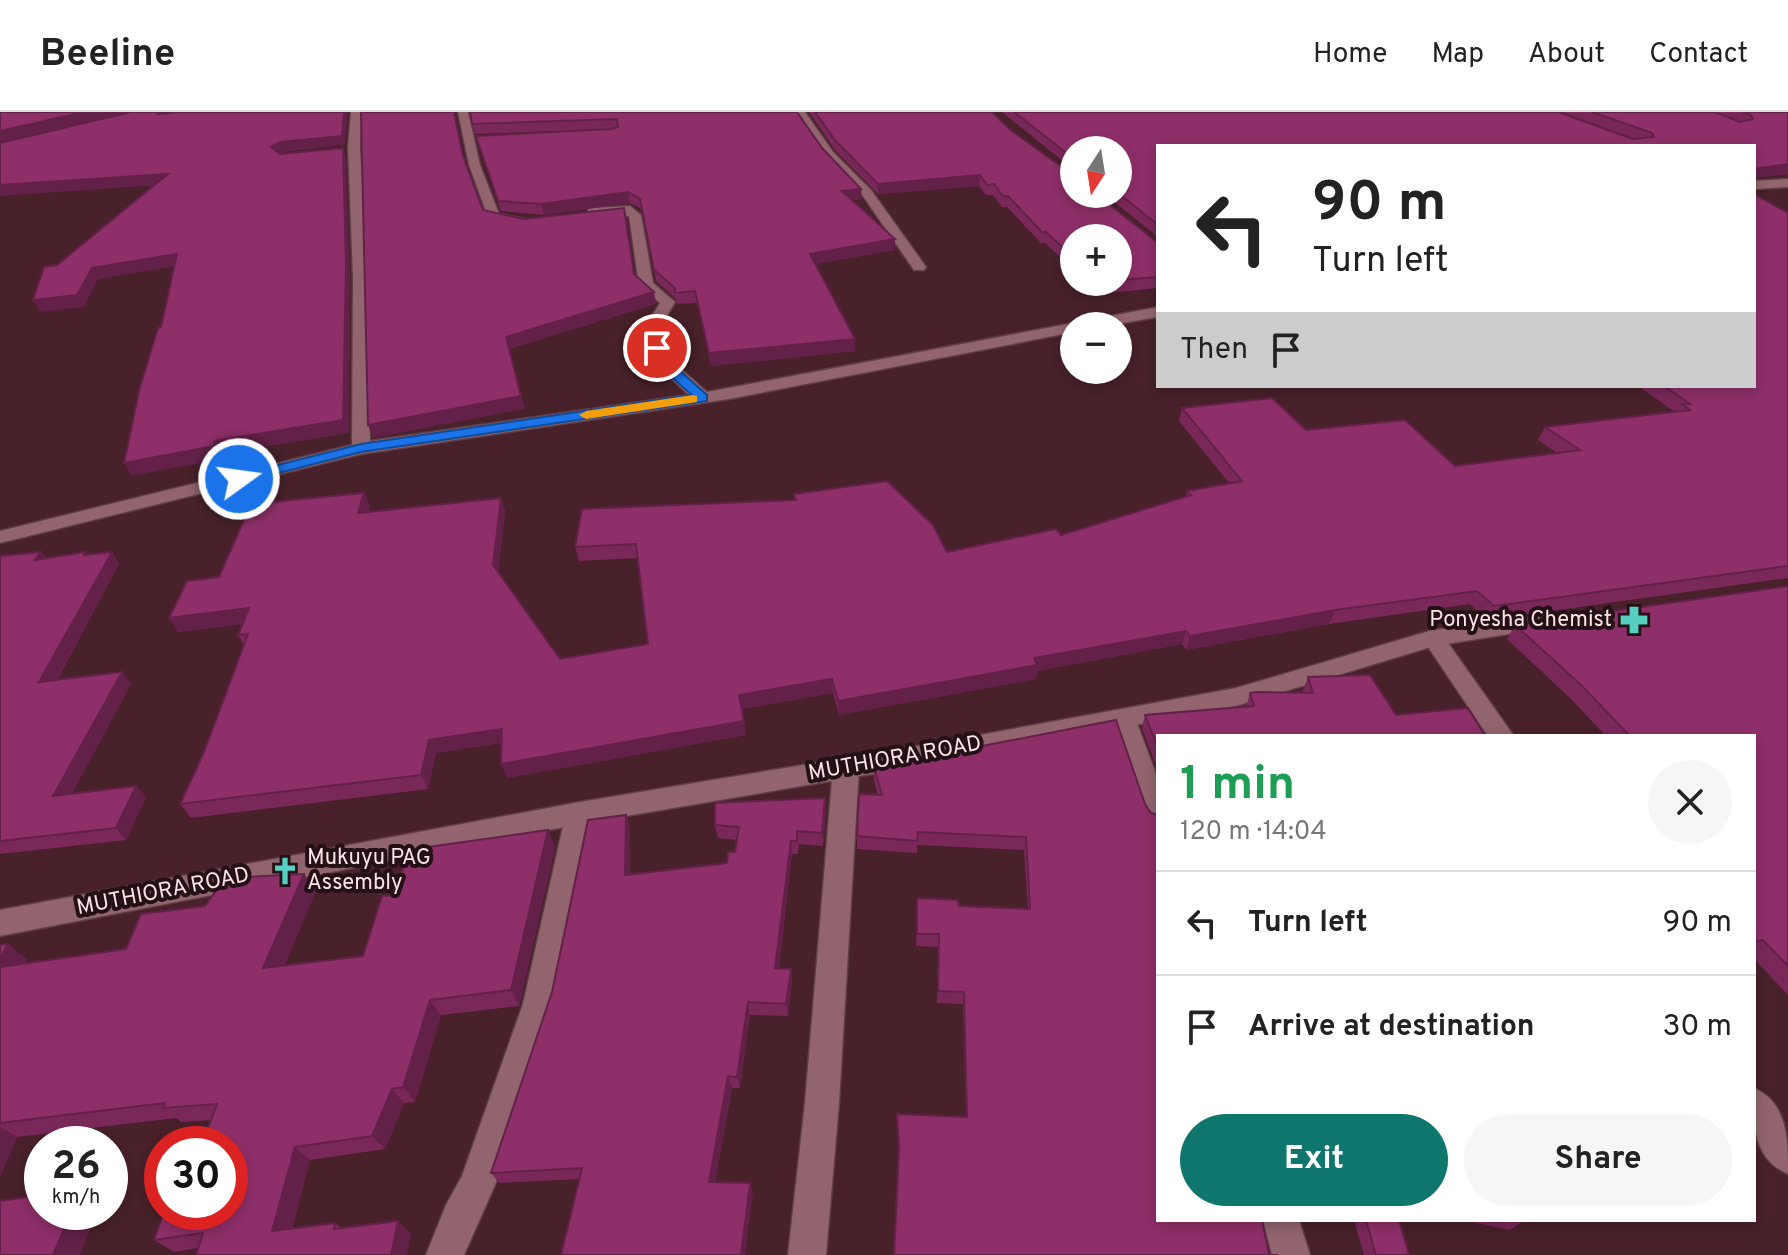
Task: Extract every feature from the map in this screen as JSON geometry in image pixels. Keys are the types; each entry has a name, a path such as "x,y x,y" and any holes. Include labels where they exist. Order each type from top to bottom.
{"street":[{"path":"356,112 348,152 360,278 361,448"},
{"path":"463,112 475,139 483,196 494,217 536,221"},
{"path":"800,112 829,154 867,193 919,267"},
{"path":"1756,185 1788,183"},
{"path":"575,215 630,210 635,215 646,285 668,302 649,333 665,364 703,398"},
{"path":"1132,316 1156,312"},
{"path":"0,537 361,448 703,398 1060,329"},
{"name":"MUTHIORA ROAD","path":"0,923 580,813 1236,697 1433,638 1575,618"},
{"path":"1433,638 1500,734"},
{"path":"1123,718 1156,809"},
{"path":"807,1255 822,1103 846,768"},
{"path":"445,1255 459,1218 477,1185 539,1004 580,813"},
{"path":"1756,1108 1788,1156"},
{"path":"1282,1222 1291,1255"}],"building":[{"path":"0,112 84,112 0,131"},
{"path":"131,112 344,112 342,136 280,142 271,147 280,154 343,148 346,267 343,420 214,441 214,446 124,463 140,387 158,328 161,327 177,254 92,268 77,295 33,300 44,267 57,265 168,174 0,185 0,143"},
{"path":"361,112 454,112 463,156 483,210 524,219 624,208 634,274 654,292 506,337 521,396 368,425"},
{"path":"470,112 797,112 822,148 861,189 842,191 895,239 810,254 855,339 709,353 695,291 675,293 675,288 654,270 640,199 628,192 541,204 498,201 476,136 611,129 618,127 617,119 472,124"},
{"path":"815,112 992,112 1008,128 1060,166 1060,208 1114,208 1156,241 1156,277 1132,279 1132,224 1060,224 1060,245 1042,232 1008,196 1003,196 994,184 987,185 980,175 878,184 835,140"},
{"path":"1014,112 1558,112 1633,139 1654,137 1652,133 1592,112 1715,112 1740,122 1753,119 1743,112 1788,112 1788,164 1756,169 1756,144 1156,144 1156,223 1132,204 1132,136 1060,136 1060,148"},
{"path":"1756,195 1788,213 1788,566 1494,606 1477,591 1335,610 1190,636 1186,631 1034,658 1037,665 838,701 832,679 739,695 744,721 501,764 502,729 429,740 421,775 180,804 204,752 248,634 238,635 249,608 169,618 187,581 219,577 251,504 364,493 358,513 501,498 493,565 560,659 648,644 636,544 575,547 582,509 796,500 794,494 887,481 933,525 947,552 1056,529 1061,535 1191,495 1187,491 1242,481 1182,408 1272,398 1306,430 1405,420 1455,466 1580,450 1545,427 1690,410 1682,404 1690,404 1667,388 1756,388"},
{"path":"41,552 35,560 85,552 84,555 112,552 39,682 122,672 53,796 136,786 116,828 0,841 0,556"},
{"path":"1788,586 1788,966 1763,940 1756,941 1756,734 1628,734 1580,684 1515,625"},
{"path":"1370,675 1396,715 1468,708 1484,734 1156,734 1156,743 1145,715 1254,706 1250,693 1256,692 1313,693 1308,677"},
{"path":"1116,720 1145,804 1151,813 1156,814 1156,1222 1262,1222 1269,1255 894,1255 899,1148 897,1114 967,1117 964,992 938,991 939,934 917,934 917,898 958,900 959,906 1030,909 1026,837 918,832 917,841 857,836 859,794 882,795 874,767"},
{"path":"825,798 822,833 797,831 797,841 791,841 775,968 791,969 786,1004 748,1002 737,1077 728,1076 709,1182 750,1183 741,1255 561,1255 582,1168 491,1173 552,992 588,820 626,815 625,875 727,863 728,852 735,852 739,827 715,825 715,803"},
{"path":"548,830 511,990 430,1000 403,1087 392,1089 372,1136 295,1147 272,1231 335,1223 334,1229 398,1221 391,1255 196,1255 203,1233 154,1240 158,1230 248,1230 248,1126 209,1126 217,1104 163,1108 165,1103 0,1123 0,967 126,949 141,914 205,906 225,878 304,874 263,968 363,956 382,896 397,895 407,850"},
{"path":"8,944 0,959 0,945"},
{"path":"24,1198 24,1230 63,1230 53,1255 0,1255 0,1201"},
{"path":"1367,1222 1400,1222 1409,1255 1376,1255"}],"slow traffic":[{"path":"586,415 693,399"}],"place":[{"name":"Ponyesha Chemist","path":"1634,620"},
{"name":"Mukuyu PAG Assembly","path":"285,871"}],"route":[{"path":"239,479 361,448 703,398 665,364 657,348"}]}
